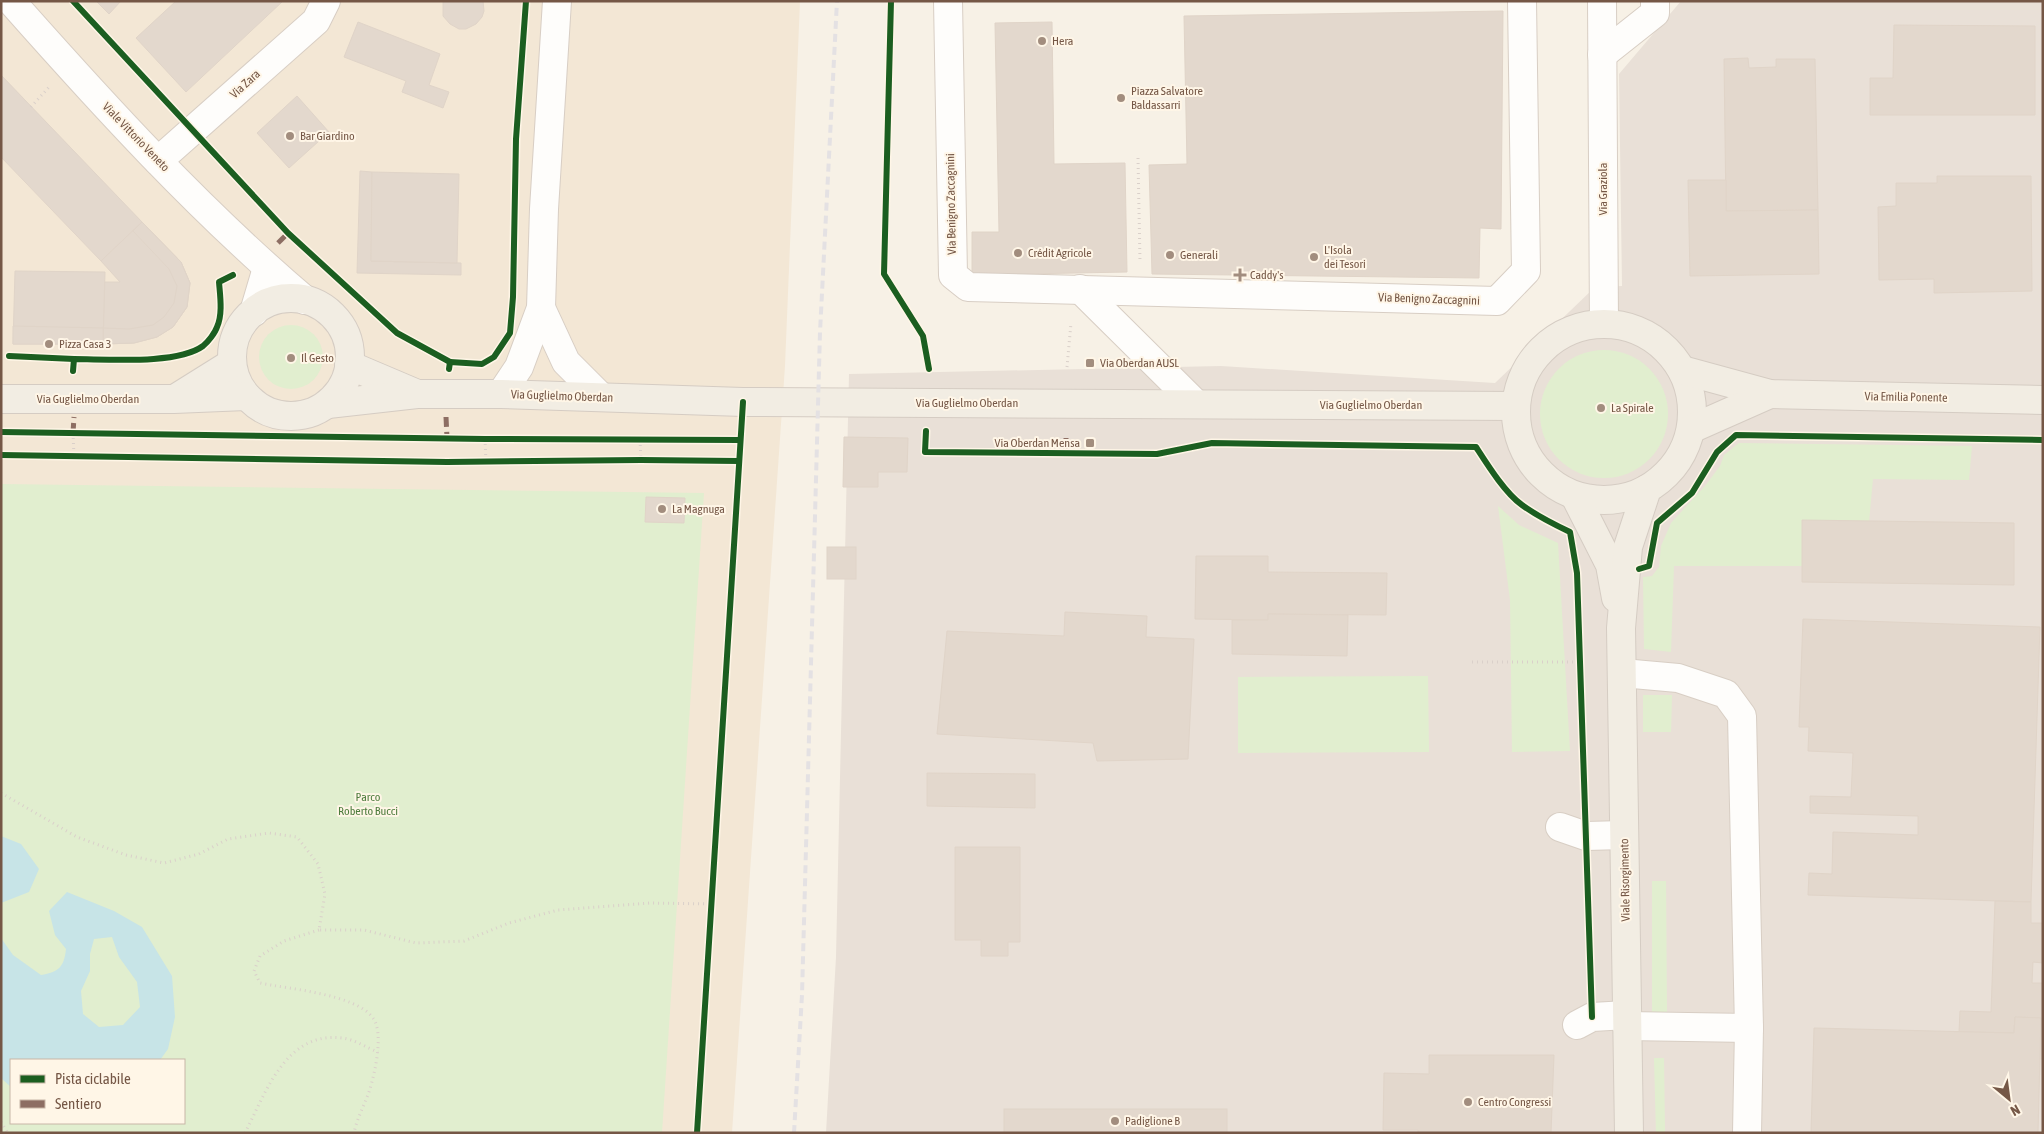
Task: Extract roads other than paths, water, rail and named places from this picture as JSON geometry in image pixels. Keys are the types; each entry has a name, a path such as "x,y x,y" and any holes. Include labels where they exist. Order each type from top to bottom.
{"main road":[{"name":"Via Guglielmo Oberdan","path":"328,404 346,380 350,365 349,348 344,332 334,317 321,306 305,300 287,299 270,302 254,312 241,326 233,344 232,363 236,380 246,396 259,407 276,414 294,416 312,412 328,404 417,394 501,394 743,402 1516,406"},
{"path":"1604,324 1627,327 1649,336 1667,351 1682,370 1692,398 1691,429 1683,453 1668,474 1647,489 1624,498 1607,500 1575,496 1550,482 1530,461 1519,435 1516,406 1522,380 1526,373 1535,358 1554,340 1578,329 1604,324"},
{"path":"174,399 232,363"},
{"name":"Via Guglielmo Oberdan","path":"350,365 417,394"},
{"name":"Via Emilia Ponente","path":"1682,370 1770,394 2043,400"},
{"name":"Via Emilia Ponente","path":"1691,429 1770,394"},
{"name":"Via Guglielmo Oberdan","path":"1,399 174,399 246,396"},
{"name":"Viale Risorgimento","path":"1629,1133 1621,628 1628,547 1647,489"},
{"name":"Viale Risorgimento","path":"1575,496 1610,565 1621,628"}],"street":[{"name":"Viale Vittorio Veneto","path":"11,1 158,161 267,268 305,300"},
{"name":"Via Zara","path":"158,161 316,21 326,1"},
{"path":"501,394 519,367 541,308 544,209 557,1"},
{"name":"Via Benigno Zaccagnini","path":"948,1 953,275 968,287 1141,290 1497,301 1526,271 1522,1"},
{"name":"Via Graziola","path":"1602,1 1604,324"},
{"path":"1602,54 1655,13 1655,1"},
{"path":"254,312 267,268"},
{"path":"1080,289 1196,404"},
{"path":"541,308 566,362 601,397"},
{"path":"1622,673 1678,678 1726,694 1742,716 1749,1028 1747,1133"},
{"path":"1560,827 1586,836 1624,835"},
{"path":"1577,1025 1592,1017 1749,1028"}],"water":[{"path":"1,836 21,844 39,869 29,892 1,903"},
{"path":"67,892 114,911 142,927 172,976 175,1017 168,1049 161,1059 10,1059 10,1086 1,1078 1,938 13,955 41,975 60,968 64,960 66,949 55,935 49,911","holes":["112,937 119,957 137,982 140,1007 123,1025 99,1027 83,1014 81,991 90,971 90,954 94,939"]}],"railway":[{"path":"794,1133 802,995 820,332 837,1"}],"place":[{"name":"Hera","path":"1042,41"},
{"name":"Piazza Salvatore Baldassarri","path":"1121,98"},
{"name":"Bar Giardino","path":"290,136"},
{"name":"Crédit Agricole","path":"1018,253"},
{"name":"Generali","path":"1170,255"},
{"name":"L'Isola dei Tesori","path":"1314,257"},
{"name":"Caddy's","path":"1240,275"},
{"name":"Pizza Casa 3","path":"49,344"},
{"name":"Il Gesto","path":"291,358"},
{"name":"Via Oberdan AUSL","path":"1090,363"},
{"name":"La Spirale","path":"1601,408"},
{"name":"Via Oberdan Mensa","path":"1090,443"},
{"name":"La Magnuga","path":"662,509"},
{"name":"Centro Congressi","path":"1468,1102"},
{"name":"Padiglione B","path":"1115,1121"}],"park label":[{"name":"Parco Roberto Bucci","path":"368,804"}]}
